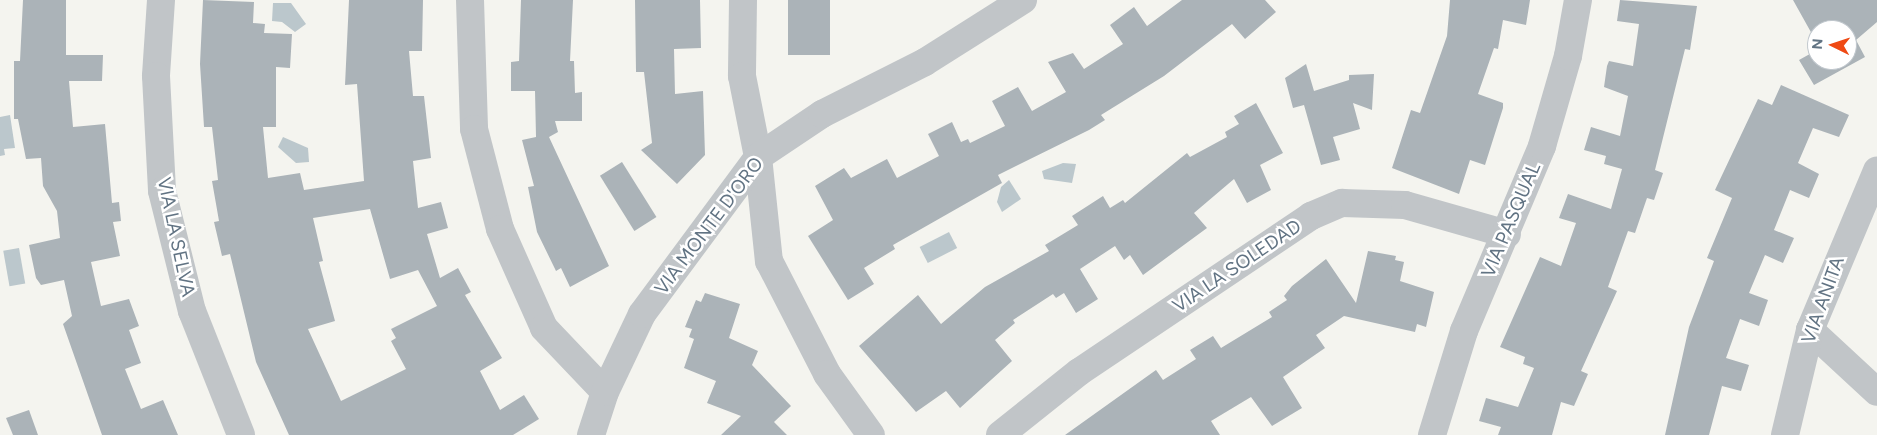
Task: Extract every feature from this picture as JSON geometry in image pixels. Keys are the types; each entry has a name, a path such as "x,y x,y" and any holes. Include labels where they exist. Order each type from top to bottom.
{"street":[{"name":"VIA LA SELVA","path":"161,0 156,76 162,190 192,311 241,435"},
{"path":"470,0 474,129 500,229 544,328 605,392"},
{"path":"743,0 742,76 758,156 769,261 827,374 871,435"},
{"name":"VIA MONTE D'ORO","path":"591,435 605,392 642,314 758,156 822,114 925,62 1023,0"},
{"name":"VIA PASQUAL","path":"1432,435 1444,383 1542,146 1568,56 1578,0"},
{"name":"VIA ANITA","path":"1785,435 1810,330 1877,171"},
{"name":"VIA LA SOLEDAD","path":"1000,435 1079,372 1311,216 1342,203 1405,205 1507,234"},
{"path":"1810,330 1877,392"}],"shaded area":[{"path":"273,3 291,3 306,24 295,32 282,22 272,21"},
{"path":"10,115 15,148 4,149 5,155 0,156 0,117"},
{"path":"283,137 308,148 309,162 296,163 278,147"},
{"path":"1063,163 1076,164 1072,183 1044,179 1042,171"},
{"path":"1009,180 1021,199 1002,212 997,202 1001,187"},
{"path":"949,232 957,248 928,263 920,247"},
{"path":"19,248 25,283 9,286 3,251"}],"building":[{"path":"23,0 66,0 66,55 103,55 102,81 69,81 73,127 105,124 112,203 119,202 121,221 113,222 120,256 91,262 101,306 129,299 139,326 129,330 141,363 125,369 141,409 163,400 178,435 102,435 63,324 72,316 64,280 41,285 36,278 29,245 60,238 57,211 43,186 41,158 26,159 18,119 14,119 14,61 20,61"},
{"path":"203,0 254,2 253,23 265,24 264,33 292,34 290,68 276,67 276,127 263,127 268,178 300,173 304,190 364,181 357,84 345,85 349,0 423,0 422,51 409,51 413,96 424,96 431,158 413,161 418,208 441,202 448,228 427,234 440,278 458,268 471,292 465,295 502,358 480,371 500,410 524,395 539,419 513,435 289,435 256,362 230,254 222,256 214,222 219,221 212,181 218,180 212,127 204,127 200,64","holes":["370,209 390,279 418,270 437,306 391,329 396,338 391,341 406,369 341,401 308,329 335,321 319,262 323,261 313,218"]},
{"path":"521,0 573,0 570,61 574,61 575,93 582,92 582,121 555,121 558,132 549,137 609,266 570,287 561,268 556,271 537,232 528,187 534,186 522,140 536,137 535,91 511,91 511,62 519,61"},
{"path":"635,0 700,0 701,48 674,49 675,94 703,91 705,155 677,184 641,150 652,143 644,72 636,72"},
{"path":"788,0 830,0 830,55 788,55"},
{"path":"1182,0 1265,0 1276,12 1245,39 1232,24 1164,76 1101,115 1105,120 1089,130 998,175 1002,183 893,245 895,249 864,268 874,284 848,300 808,236 833,220 815,186 844,168 851,178 887,159 897,178 939,156 928,134 952,122 961,142 968,139 970,143 1005,126 992,101 1018,87 1032,111 1066,92 1048,62 1073,53 1084,69 1123,44 1110,25 1134,7 1147,26"},
{"path":"1450,0 1530,0 1526,25 1503,20 1498,49 1494,48 1478,94 1503,103 1503,108 1485,165 1470,160 1459,194 1392,168 1411,110 1420,113 1447,36"},
{"path":"1620,0 1697,6 1690,50 1685,49 1655,170 1663,173 1654,200 1647,198 1635,233 1628,231 1608,287 1617,291 1581,371 1588,374 1574,406 1561,402 1552,435 1498,435 1501,427 1479,421 1486,398 1518,407 1534,368 1523,364 1525,357 1500,347 1540,257 1561,266 1576,223 1559,218 1568,194 1611,209 1622,169 1604,164 1606,156 1584,150 1591,127 1620,136 1628,96 1604,87 1607,66 1609,61 1633,66 1639,24 1617,21"},
{"path":"1793,0 1877,0 1877,22 1857,39 1857,20 1807,20 1807,25"},
{"path":"1857,42 1865,57 1857,61"},
{"path":"1807,56 1807,70 1841,70 1814,85 1799,60"},
{"path":"1306,64 1314,91 1349,80 1349,75 1374,74 1372,110 1353,103 1360,129 1333,137 1340,160 1321,165 1304,105 1293,108 1285,78"},
{"path":"1781,85 1849,115 1839,137 1813,128 1798,163 1819,174 1809,198 1790,190 1774,230 1794,238 1783,263 1765,255 1749,293 1768,300 1759,326 1740,319 1726,358 1749,365 1741,391 1722,386 1709,435 1665,435 1689,327 1714,261 1707,258 1732,198 1715,190 1758,99 1772,105"},
{"path":"1256,103 1283,153 1260,165 1271,190 1247,203 1234,179 1194,213 1207,228 1143,275 1130,255 1124,260 1115,246 1080,269 1098,299 1076,313 1064,293 1056,298 1053,294 1013,320 1015,323 995,340 1012,361 960,408 946,391 916,412 859,346 918,295 941,324 985,287 1049,251 1045,245 1078,225 1072,216 1103,196 1110,208 1123,200 1125,203 1187,153 1190,157 1227,137 1225,132 1239,124 1234,116"},
{"path":"622,162 656,217 634,231 600,176"},
{"path":"1368,251 1396,256 1395,260 1404,262 1400,281 1434,292 1426,327 1417,324 1415,332 1344,316 1316,335 1325,348 1283,377 1302,408 1272,426 1251,397 1211,421 1220,435 1065,435 1156,370 1163,380 1196,359 1190,350 1213,336 1221,348 1272,317 1269,312 1287,300 1284,296 1292,286 1326,259 1356,303"},
{"path":"705,293 740,304 729,338 758,351 752,365 791,406 774,422 787,435 721,435 741,416 707,403 716,381 684,368 694,339 689,337 692,329 685,327 696,300 701,302"},
{"path":"29,410 38,435 13,435 6,418"}]}
